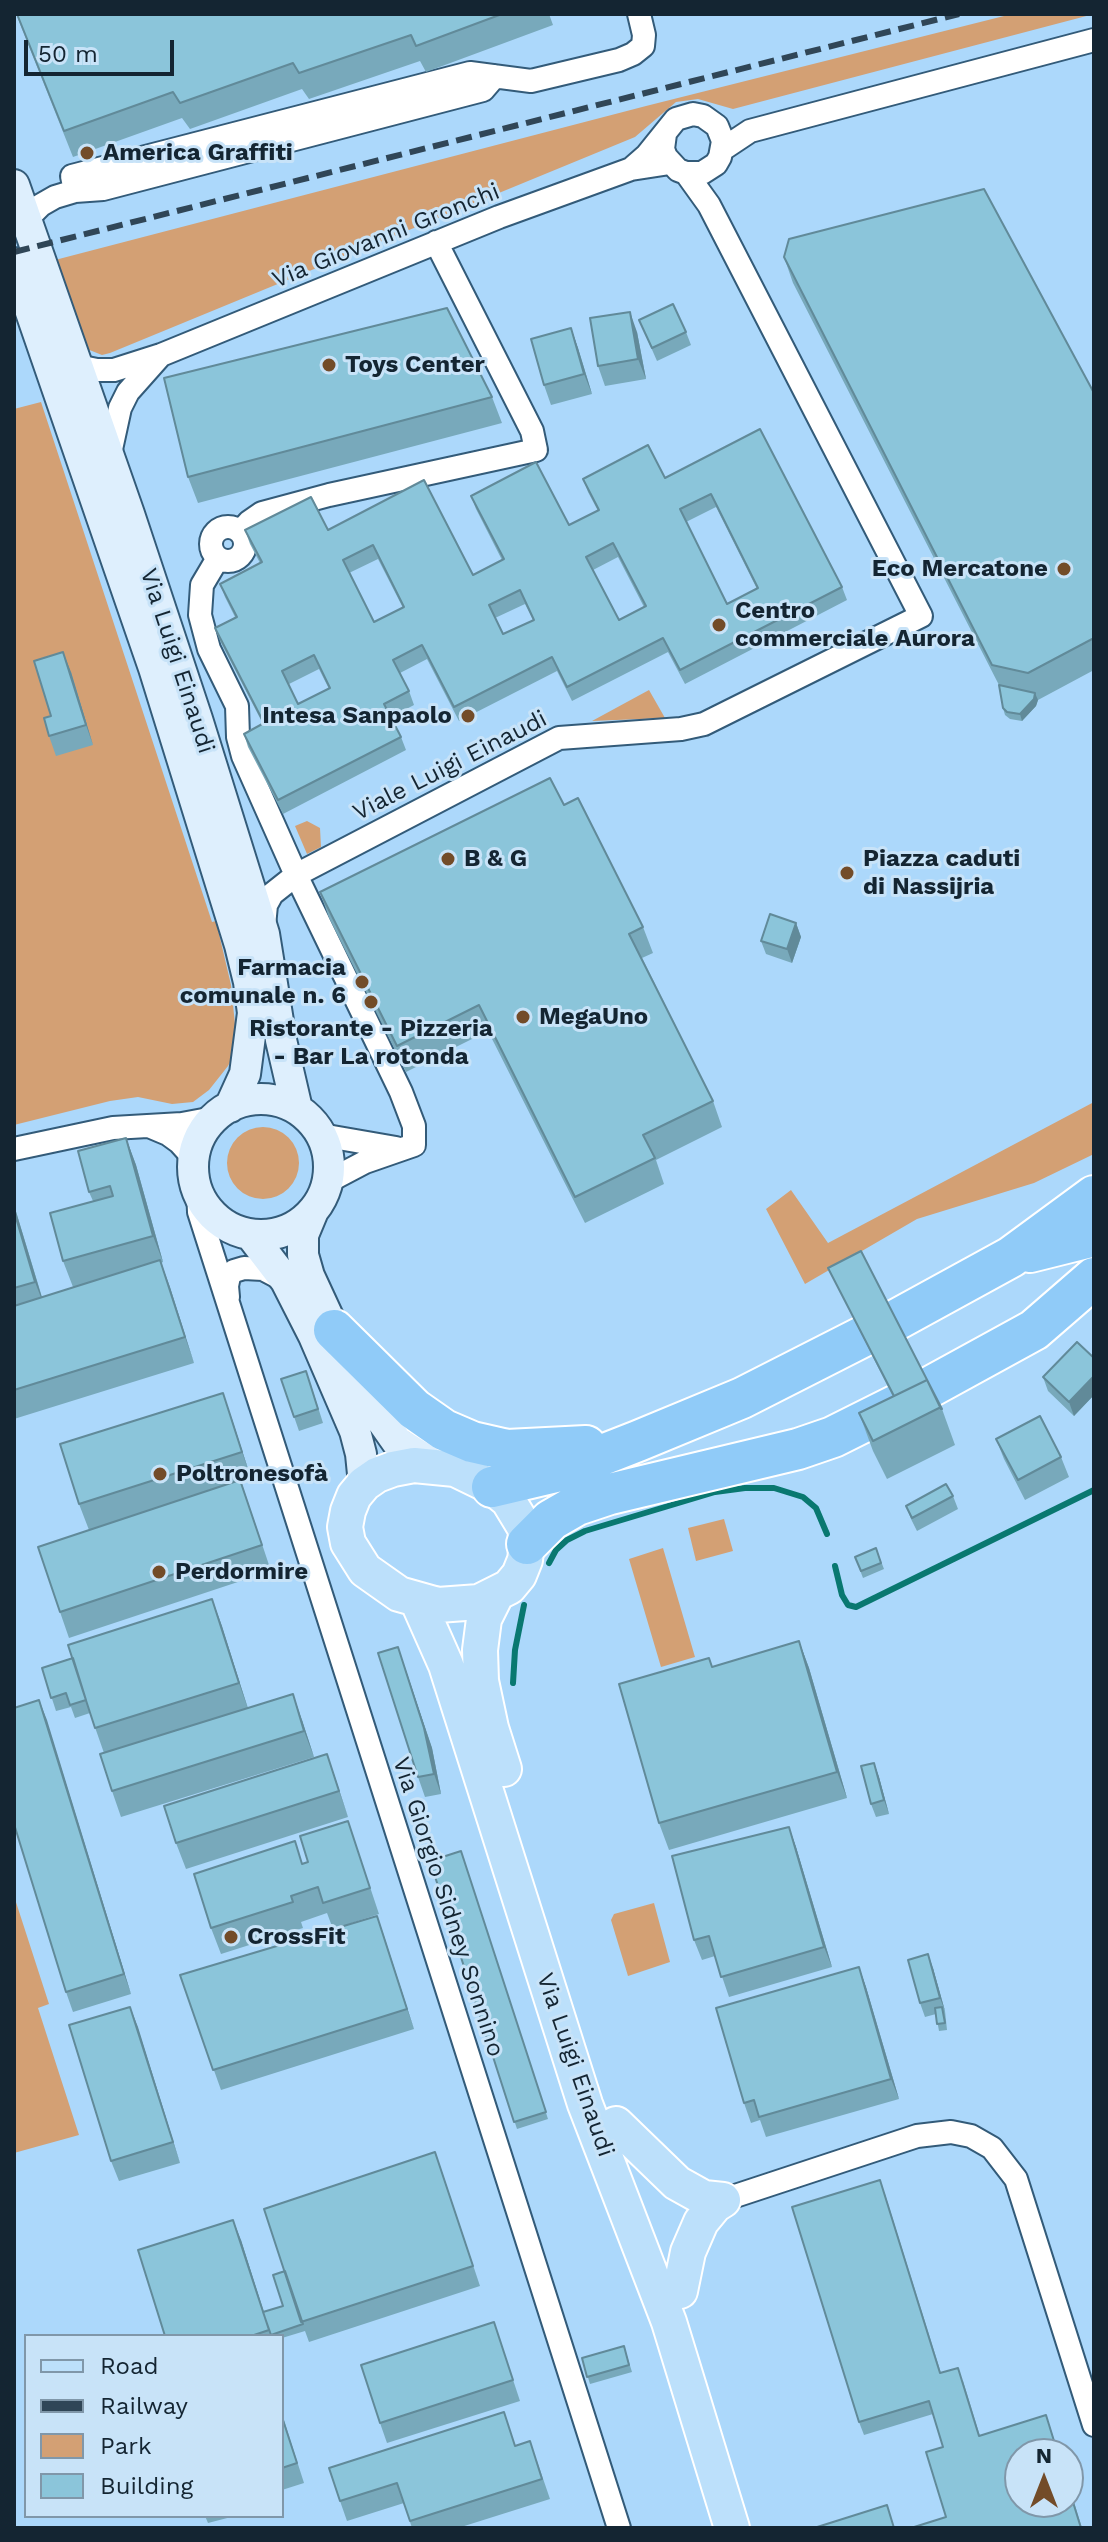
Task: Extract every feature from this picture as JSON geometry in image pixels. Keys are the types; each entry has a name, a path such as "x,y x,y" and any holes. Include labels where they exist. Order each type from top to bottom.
{"highway":[{"path":"492,1487 564,1470 742,1398 879,1329 1011,1257 1094,1196"},
{"path":"1011,1257 1094,1236"},
{"path":"527,1544 551,1520 577,1505 610,1494 798,1449 833,1437 1034,1330 1094,1279"},
{"path":"334,1330 414,1409 444,1430 472,1442 507,1450 545,1450 638,1441"}],"main road":[{"name":"Via Luigi Einaudi","path":"14,185 197,719 264,934 281,1040 297,1109 321,1135"},
{"name":"Via Luigi Einaudi","path":"14,263 19,293 150,654 227,896 246,970 253,1013 245,1074 222,1112 200,1138 196,1178"},
{"path":"222,1112 241,1102 264,1099 297,1109"},
{"path":"321,1135 329,1158 327,1182 303,1235 303,1255 334,1330 378,1415 397,1442 434,1465"},
{"path":"196,1178 203,1201 218,1219 250,1234 286,1281 314,1336 355,1431 364,1484"},
{"path":"250,1234 285,1230 313,1211"},
{"path":"496,1595 459,1605 418,1602 381,1584 365,1570 348,1543 345,1527 354,1496 364,1484 393,1469 434,1465 455,1469 492,1487 518,1514 525,1528 527,1544"},
{"name":"Via Luigi Einaudi","path":"527,1544 519,1575 509,1587 496,1595 484,1619 480,1650 481,1681 491,1728 616,2124 680,2291 751,2528"},
{"name":"Via Luigi Einaudi","path":"418,1602 446,1665 585,2104 669,2322 732,2528"},
{"path":"616,2124 677,2183 704,2198 723,2200"},
{"path":"680,2291 688,2252 701,2222 723,2200"},
{"path":"710,2528 718,2481"}],"street":[{"path":"14,173 33,190 103,189 483,90 495,76 531,81 619,60 643,46 639,14"},
{"path":"723,149 750,131 1094,40"},
{"name":"Via Giovanni Gronchi","path":"631,169 676,119 684,115 703,116 750,131"},
{"path":"709,205 706,190 710,169 723,149 721,133 711,120"},
{"path":"665,134 663,149 709,205"},
{"name":"Via Giovanni Gronchi","path":"77,366 114,370 161,355 436,242 631,169 678,168 702,173 710,169"},
{"path":"26,220 41,205 67,188"},
{"name":"Viale Luigi Einaudi","path":"264,934 268,899 277,888 296,875 559,738 681,729 704,724 921,616 709,205"},
{"path":"327,1182 365,1162 414,1145 414,1126 243,756 235,701 209,649 200,615 202,585 218,558 229,561 243,553 246,542 240,532 255,517 289,506 536,450 532,431 436,242"},
{"name":"Via Giovanni Gronchi","path":"110,460 120,408 128,392 161,355"},
{"path":"197,719 211,724 238,720"},
{"path":"14,1149 113,1128 182,1124 222,1112"},
{"path":"148,1126 179,1142 188,1152 196,1178"},
{"path":"321,1135 366,1145 402,1148"},
{"name":"Via Giorgio Sidney Sonnino","path":"196,1178 199,1212 619,2528"},
{"path":"229,1302 227,1286 229,1276 234,1271 263,1269 286,1281"},
{"path":"723,2200 917,2136 951,2132 971,2136 992,2148 1016,2179 1094,2425"}],"green space":[{"path":"1012,14 1094,14 733,109 698,99 676,102 635,137 110,353 102,355 87,349 55,260 646,106"},
{"path":"41,402 212,922 216,921 231,985 236,1034 233,1056 228,1066 209,1090 193,1102 172,1104 138,1097 14,1125 14,409"},
{"path":"649,690 665,718 592,721"},
{"path":"307,821 320,828 321,847 307,854 295,826"},
{"path":"1094,1102 1094,1154 1034,1183 917,1219 805,1284 766,1209 791,1190 828,1243"},
{"path":"263,1127 289,1137 299,1163 289,1189 263,1199 237,1189 227,1163 237,1137"},
{"path":"724,1519 733,1551 696,1561 688,1528"},
{"path":"663,1548 695,1657 661,1667 629,1559"},
{"path":"14,1896 49,2004 38,2008 79,2135 14,2153"},
{"path":"654,1903 670,1962 628,1976 611,1920 614,1914"}],"building":[{"path":"17,14 502,14 416,46 411,35 299,73 293,63 180,103 173,92 64,131"},
{"path":"984,189 1094,393 1094,638 1028,673 992,665 784,257 789,239"},
{"path":"673,304 686,332 652,348 639,320"},
{"path":"447,308 492,397 188,477 164,378"},
{"path":"630,312 638,359 598,366 590,318"},
{"path":"571,328 584,374 544,385 531,339"},
{"name":"Centro commerciale Aurora","path":"760,429 842,587 680,670 663,638 567,687 552,657 454,707 422,645 393,660 409,691 384,704 401,737 278,800 244,734 264,723 215,628 237,617 220,584 262,562 245,530 311,497 328,530 424,480 473,575 504,559 471,496 536,462 569,525 599,510 583,479 648,445 665,478","holes":["711,494 758,588 727,604 680,509","613,543 646,606 619,620 586,557","373,545 404,607 374,622 343,560","520,590 534,620 503,634 489,605","314,655 330,688 298,704 282,671"]},
{"path":"63,652 86,725 49,736 44,718 51,716 34,661"},
{"path":"999,685 1035,693 1034,699 1020,714 1007,712 1003,708"},
{"name":"MegaUno","path":"550,778 564,805 578,798 643,927 629,934 713,1101 643,1135 655,1158 575,1197 479,1005 397,1046 320,892"},
{"path":"770,914 796,923 787,949 761,941"},
{"path":"126,1138 153,1236 63,1261 50,1213 113,1196 110,1186 89,1192 78,1151"},
{"path":"14,1211 35,1282 14,1288"},
{"path":"861,1251 942,1409 927,1380 894,1396 828,1268"},
{"path":"160,1260 185,1337 14,1390 14,1306"},
{"path":"1077,1342 1094,1358 1094,1376 1069,1402 1043,1377"},
{"path":"306,1371 318,1409 294,1417 281,1379"},
{"path":"927,1380 941,1407 873,1441 859,1413"},
{"path":"223,1393 242,1452 79,1504 60,1444"},
{"path":"1040,1416 1061,1457 1018,1480 996,1439"},
{"path":"240,1480 262,1545 60,1612 38,1547"},
{"path":"946,1484 953,1496 912,1518 906,1506"},
{"path":"876,1548 881,1563 861,1571 855,1557"},
{"path":"212,1599 239,1683 95,1728 68,1645"},
{"path":"799,1641 837,1772 659,1823 619,1684 709,1658 712,1667"},
{"path":"398,1647 424,1728 434,1774 418,1777 378,1653"},
{"path":"73,1658 86,1700 70,1705 66,1693 51,1698 42,1668"},
{"path":"293,1694 304,1731 112,1791 100,1754"},
{"path":"39,1700 124,1974 66,1992 14,1824 14,1708"},
{"path":"327,1754 339,1791 176,1843 164,1806"},
{"path":"874,1763 884,1800 871,1804 861,1766"},
{"path":"348,1821 370,1888 323,1903 318,1887 291,1896 293,1902 211,1928 194,1874 295,1841 302,1864 308,1862 300,1836"},
{"path":"789,1827 824,1947 721,1977 709,1936 694,1940 672,1856"},
{"path":"461,1851 546,2112 514,2122 430,1861"},
{"path":"377,1916 407,2009 213,2070 180,1975"},
{"path":"928,1954 940,1998 920,2003 908,1960"},
{"path":"859,1967 891,2079 759,2117 754,2100 744,2103 716,2008"},
{"path":"130,2007 173,2142 111,2161 69,2025"},
{"path":"942,2007 945,2023 937,2024 935,2008"},
{"path":"435,2152 473,2266 301,2322 264,2209"},
{"path":"880,2180 940,2373 958,2368 979,2436 1046,2415 1053,2438 1004,2438 1004,2518 1078,2518 1081,2528 911,2528 946,2517 926,2452 943,2447 929,2401 859,2422 792,2207"},
{"path":"233,2220 269,2330 257,2334 164,2334 138,2250"},
{"path":"285,2271 303,2324 271,2334 263,2312 283,2306 273,2275"},
{"path":"494,2322 513,2380 380,2423 361,2365"},
{"path":"624,2346 629,2365 587,2377 582,2358"},
{"path":"504,2412 515,2446 530,2441 542,2479 410,2521 397,2483 340,2501 329,2468"},
{"path":"284,2423 297,2463 284,2467"},
{"path":"887,2505 894,2528 814,2528"}],"waterway":[{"path":"549,1563 556,1550 567,1540 585,1531 715,1492 745,1488 774,1488 803,1497 816,1508 827,1534"},
{"path":"835,1566 842,1595 848,1605 856,1607 1094,1490"},
{"path":"513,1683 515,1650 524,1605"}],"railway":[{"path":"14,252 959,14"}],"place":[{"name":"America Graffiti","path":"87,153"},
{"name":"Toys Center","path":"329,365"},
{"name":"Eco Mercatone","path":"1064,569"},
{"name":"Centro commerciale Aurora","path":"719,625"},
{"name":"Intesa Sanpaolo","path":"468,716"},
{"name":"B & G","path":"448,859"},
{"name":"Piazza caduti di Nassijria","path":"847,873"},
{"name":"Farmacia comunale n. 6","path":"362,982"},
{"name":"Ristorante - Pizzeria - Bar La rotonda","path":"371,1002"},
{"name":"MegaUno","path":"523,1017"},
{"name":"Poltronesofà","path":"160,1474"},
{"name":"Perdormire","path":"159,1572"},
{"name":"CrossFit","path":"231,1937"}]}
